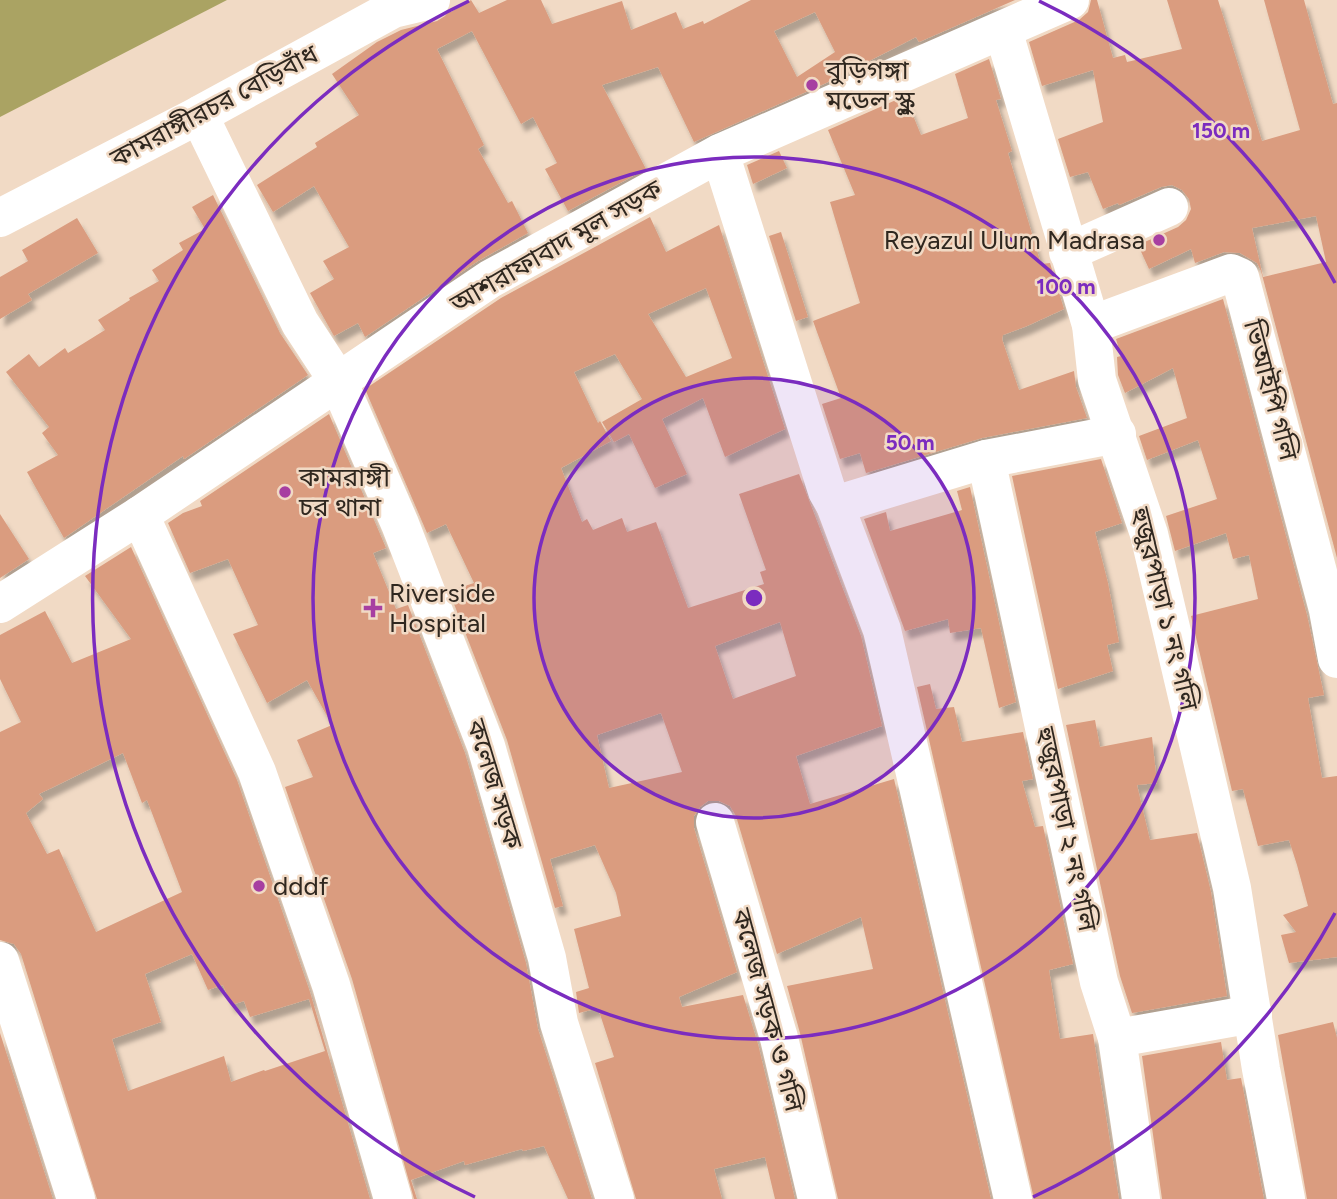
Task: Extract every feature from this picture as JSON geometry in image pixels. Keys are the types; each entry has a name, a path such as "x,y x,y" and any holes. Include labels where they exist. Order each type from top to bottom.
{"street":[{"name":"কামরাঙ্গীরচর বেড়িবাঁধ","path":"0,218 199,115 393,9 431,0"},
{"name":"আশরাফাবাদ মূল সড়ক","path":"0,604 140,515 491,279 720,153 1070,0"},
{"name":"হুজুরপাড়া ১ নং গলি","path":"1003,30 1091,325 1097,380 1149,534 1232,888 1286,1199"},
{"name":"কলেজ সড়ক","path":"199,115 300,323 338,381 400,524 486,746 547,958 559,1023 615,1199"},
{"path":"720,153 827,491 835,505 882,630 1013,1199"},
{"path":"1068,252 1169,207"},
{"name":"ভিআইপি গলি","path":"1091,325 1231,273 1240,277 1328,610 1337,659"},
{"path":"835,505 986,459 1117,434"},
{"name":"হুজুরপাড়া ২ নং গলি","path":"986,459 1099,982 1117,1038 1141,1199"},
{"path":"140,515 257,772 331,985 393,1199"},
{"name":"কলেজ সড়ক ও গলি","path":"715,822 779,1038 817,1199"},
{"path":"0,961 76,1199"},
{"path":"1117,1038 1253,1014"}],"shaded area":[{"path":"0,0 227,0 0,117"}],"building":[{"path":"471,0 479,13 507,0 541,0 552,24 622,1 631,30 676,12 683,29 703,21 704,24 751,0 1015,0 919,42 916,37 826,83 694,142 658,67 602,85 646,169 568,211 545,169 557,163 533,117 521,124 472,31 437,49 484,145 478,149 508,203 512,201 528,233 478,261 365,337 358,323 334,336 310,293 334,279 323,261 349,247 314,186 273,212 257,185 317,147 315,143 359,115 332,74 377,42 401,30 437,21 450,10 451,12","holes":["815,12 835,52 797,77 774,31"]},
{"path":"1091,0 1097,0 1113,58 1125,55 1127,62 1182,49 1167,0 1218,0 1262,141 1300,130 1264,0 1304,0 1333,104 1337,103 1337,558 1257,263 1240,253 1224,252 1195,263 1191,249 1149,269 1138,245 1178,227 1186,220 1191,209 1189,199 1182,190 1172,185 1161,187 1103,209 1088,172 1070,177 1058,139 1103,122 1093,70 1042,86 1029,42 1079,20 1088,12","holes":["1316,216 1326,262 1263,277 1252,228"]},
{"path":"989,59 1001,99 996,100 1012,151 1008,153 1041,264 1050,263 1064,309 1003,335 1002,339 1019,390 1074,371 1076,387 1087,418 982,438 866,473 860,453 840,459 822,404 841,398 813,321 860,303 830,202 855,195 828,130 905,96 921,135 968,118 955,74"},
{"path":"779,151 787,168 753,184 747,165"},
{"path":"213,195 280,333 308,375 64,538 27,472 58,455 42,433 49,427 6,372 29,354 39,367 65,348 68,353 105,330 98,320 159,281 152,270 183,250 179,243 205,229 192,207"},
{"path":"650,217 666,252 719,225 785,429 725,457 703,398 662,419 687,474 655,488 629,434 614,442 602,422 642,399 615,354 574,372 598,423 600,421 611,441 561,468 582,522 587,519 593,530 622,518 627,532 656,522 688,608 764,584 760,572 766,570 739,494 799,474 861,636 882,726 796,756 810,804 894,779 991,1199 838,1199 787,986 873,969 861,917 777,954 736,816 730,806 719,801 708,801 694,816 694,828 737,972 679,997 682,1007 743,995 758,1044 795,1199 775,1199 765,1157 714,1169 722,1199 636,1199 595,1063 614,1057 598,1008 579,1013 576,992 589,988 574,929 621,916 616,893 595,845 550,859 563,906 555,908 507,740 449,591 474,583 446,524 427,533 365,389 501,298","holes":["706,288 732,358 686,377 648,314","780,622 796,676 733,699 715,646","661,713 682,772 609,788 597,735"]},
{"path":"77,218 98,253 28,294 32,300 0,319 0,277 28,261 22,250"},
{"path":"781,232 808,317 796,321 769,236"},
{"path":"1223,299 1307,615 1324,695 1308,698 1322,778 1337,776 1337,957 1289,963 1281,935 1296,932 1283,915 1308,906 1297,865 1289,840 1258,846 1243,789 1232,791 1191,616 1258,599 1249,555 1233,559 1226,533 1175,551 1166,516 1217,499 1198,440 1147,460 1139,436 1187,418 1173,368 1125,393 1118,375 1117,357 1121,356 1116,339"},
{"path":"329,414 386,548 373,553 396,609 408,605 465,753 526,963 538,1029 592,1199 568,1199 544,1146 523,1151 522,1149 465,1165 464,1161 411,1180 417,1199 414,1199 352,979 285,787 313,777 297,740 332,725 307,680 267,703 233,634 258,625 228,559 190,573 168,523 183,513 202,506 200,501"},
{"path":"1101,459 1122,523 1095,532 1119,642 1107,645 1113,671 1058,689 1012,476"},
{"path":"970,487 1016,702 999,708 981,628 950,633 948,619 905,631 864,519 886,512 890,531 962,510 957,491"},
{"path":"0,514 29,559 0,578"},
{"path":"131,547 237,780 310,992 370,1199 97,1199 21,954 14,944 0,940 0,732 21,722 0,679 0,635 45,611 72,663 131,639 85,576","holes":["123,753 142,803 147,800 182,892 96,932 59,849 47,854 26,813 43,799 39,794","192,954 208,990 223,985 231,1005 244,1001 250,1017 309,999 325,1051 231,1082 224,1056 128,1091 112,1039 161,1022 145,974"]},
{"path":"930,684 936,709 954,707 962,742 1023,732 1033,779 1022,781 1035,827 1043,826 1073,964 1049,970 1060,1039 1093,1034 1119,1199 1034,1199 917,687"},
{"path":"1095,720 1100,747 1152,737 1157,783 1137,785 1150,840 1197,833 1211,892 1227,996 1132,1013 1120,976 1066,725"},
{"path":"1333,1022 1337,1038 1337,1199 1307,1199 1278,1035"},
{"path":"0,1033 53,1199 0,1199"},
{"path":"1221,1042 1227,1080 1241,1078 1264,1199 1162,1199 1142,1056"}],"place":[{"name":"বুড়িগঙ্গা মডেল স্কুল","path":"812,85"},
{"name":"Reyazul Ulum Madrasa","path":"1159,240"},
{"name":"কামরাঙ্গী চর থানা","path":"285,492"},
{"name":"Riverside Hospital","path":"373,608"},
{"name":"dddf","path":"259,886"}]}
